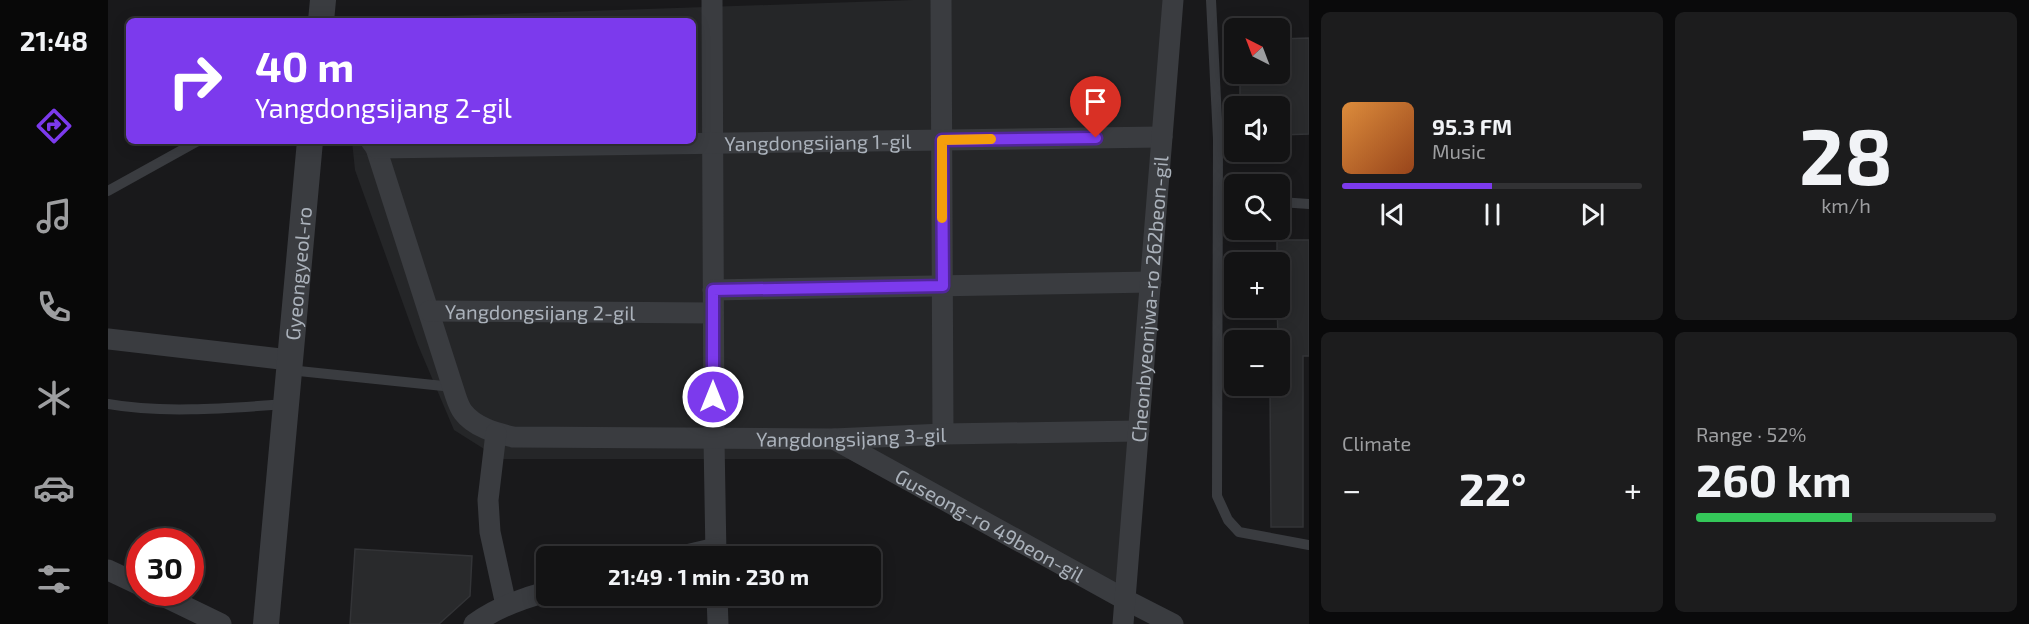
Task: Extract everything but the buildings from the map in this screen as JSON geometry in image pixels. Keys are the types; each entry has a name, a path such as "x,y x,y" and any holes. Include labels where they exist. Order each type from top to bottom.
{"street":[{"path":"321,18 323,0"},
{"path":"712,0 716,546"},
{"path":"941,0 943,434"},
{"name":"Cheonbyeonjwa-ro 262beon-gil","path":"1126,600 1173,0"},
{"name":"Yangdongsijang 1-gil","path":"696,143 1162,137"},
{"name":"Gyeongyeol-ro","path":"266,624 310,144"},
{"name":"Yangdongsijang 1-gil","path":"374,145 544,144"},
{"name":"Yangdongsijang 2-gil","path":"374,145 429,311 713,313"},
{"path":"713,290 1150,282"},
{"name":"Yangdongsijang 3-gil","path":"429,311 463,412 477,424 496,433 513,437 834,439 1139,430"},
{"path":"108,339 289,365"},
{"path":"496,433 488,500 490,532 506,605"},
{"name":"Guseong-ro 49beon-gil","path":"834,439 1173,624"},
{"path":"108,570 126,578"},
{"path":"474,624 492,611 536,594"},
{"path":"1123,624 1126,600"},
{"path":"184,606 221,624"},
{"path":"717,606 718,624"}],"lane":[{"path":"1211,0 1218,139 1217,496 1228,520 1239,532 1309,545"},
{"path":"108,191 193,144"},
{"path":"1218,200 1224,200"},
{"path":"1290,203 1309,204"},
{"path":"289,365 453,387"},
{"path":"108,404 143,409 286,404"}],"shaded area":[{"path":"913,0 1163,0 1118,603 849,459 500,459 454,430 418,345 355,170 352,144 696,144 696,18 387,18"}],"slow traffic":[{"path":"942,218 942,140 991,139"}],"route":[{"path":"713,397 713,290 943,286 942,140 1096,138"}]}
